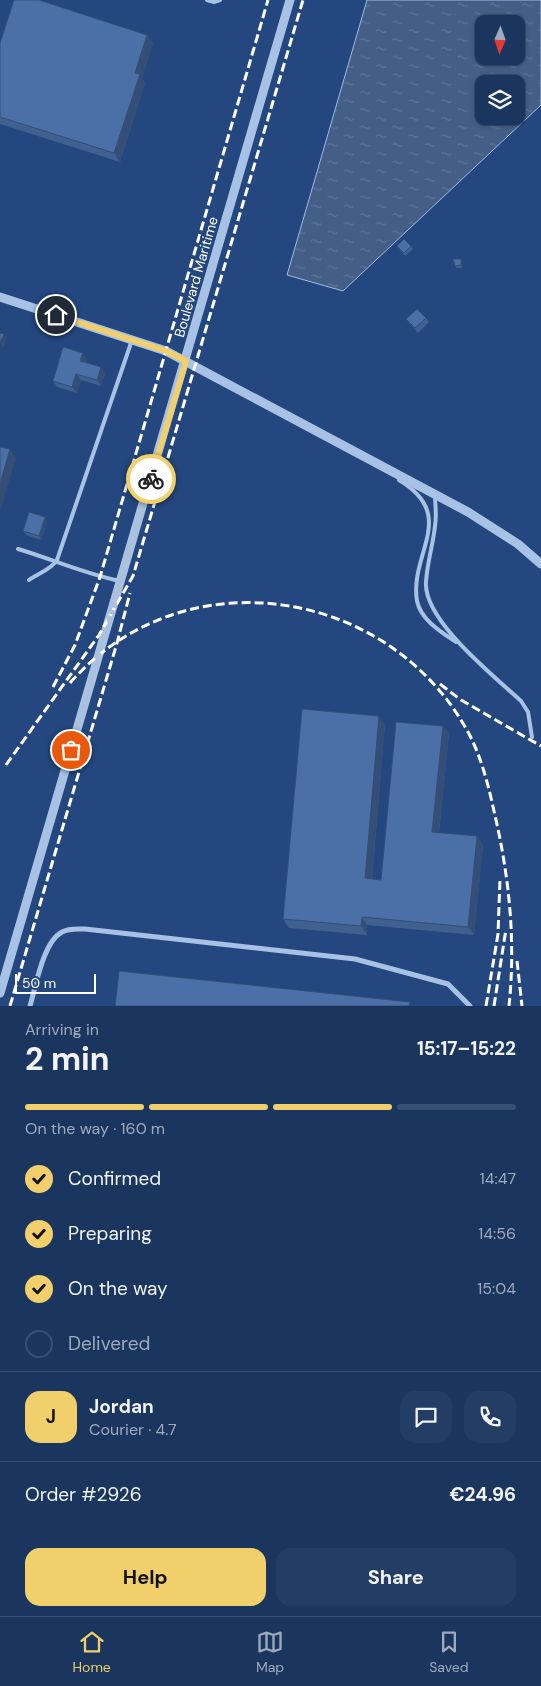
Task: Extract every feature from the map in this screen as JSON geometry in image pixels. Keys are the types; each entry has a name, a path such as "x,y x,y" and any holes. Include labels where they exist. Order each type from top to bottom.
{"street":[{"name":"Boulevard Maritime","path":"0,993 290,0"},
{"path":"0,297 166,351 435,494 494,528 541,564"},
{"path":"30,1006 47,948 53,939 62,932 85,929 355,959 448,984 470,1006"}],"lane":[{"path":"207,0 214,2 220,0"},
{"path":"29,580 38,573 53,566 57,560 132,340"},
{"path":"382,465 395,477 413,488 422,499 428,511 429,523 417,585 417,602 424,616 436,629 458,643"},
{"path":"435,494 436,524 425,583 426,597 432,611 458,643 521,701 528,712 532,737"},
{"path":"18,548 57,560 100,577 120,581"}],"water":[{"path":"367,0 541,0 541,105 525,120 525,75 475,75 475,125 520,125 343,291 287,275"}],"building":[{"path":"14,0 39,0 147,35 135,73 140,74 114,153 0,117 0,43"},
{"path":"404,239 411,246 404,253 397,246"},
{"path":"453,259 461,259 461,265 455,266"},
{"path":"417,309 426,318 415,328 406,319"},
{"path":"0,333 4,334 0,343"},
{"path":"63,347 83,353 80,361 101,367 97,380 76,374 72,387 53,381"},
{"path":"0,447 10,449 0,484"},
{"path":"29,512 45,517 39,536 23,531"},
{"path":"302,709 379,716 365,878 381,880 396,722 443,726 432,832 477,836 468,927 362,917 361,926 283,919"},
{"path":"119,971 410,1002 409,1006 115,1006"}],"railway":[{"path":"53,687 75,645 100,577 268,0"},
{"path":"6,765 99,635 133,576 303,0"},
{"path":"10,1006 130,593"},
{"path":"70,683 116,642 168,616 224,604 281,605 336,619 388,645 433,683 468,732 487,780 504,859 510,908 512,957 509,1006"},
{"path":"440,684 461,700 541,746"},
{"path":"486,1006 498,934 500,879"},
{"path":"494,1006 506,929"},
{"path":"517,961 522,1006"}],"way so far":[{"path":"71,750 151,479"}],"route":[{"path":"56,315 166,351 186,361 151,479"}]}
